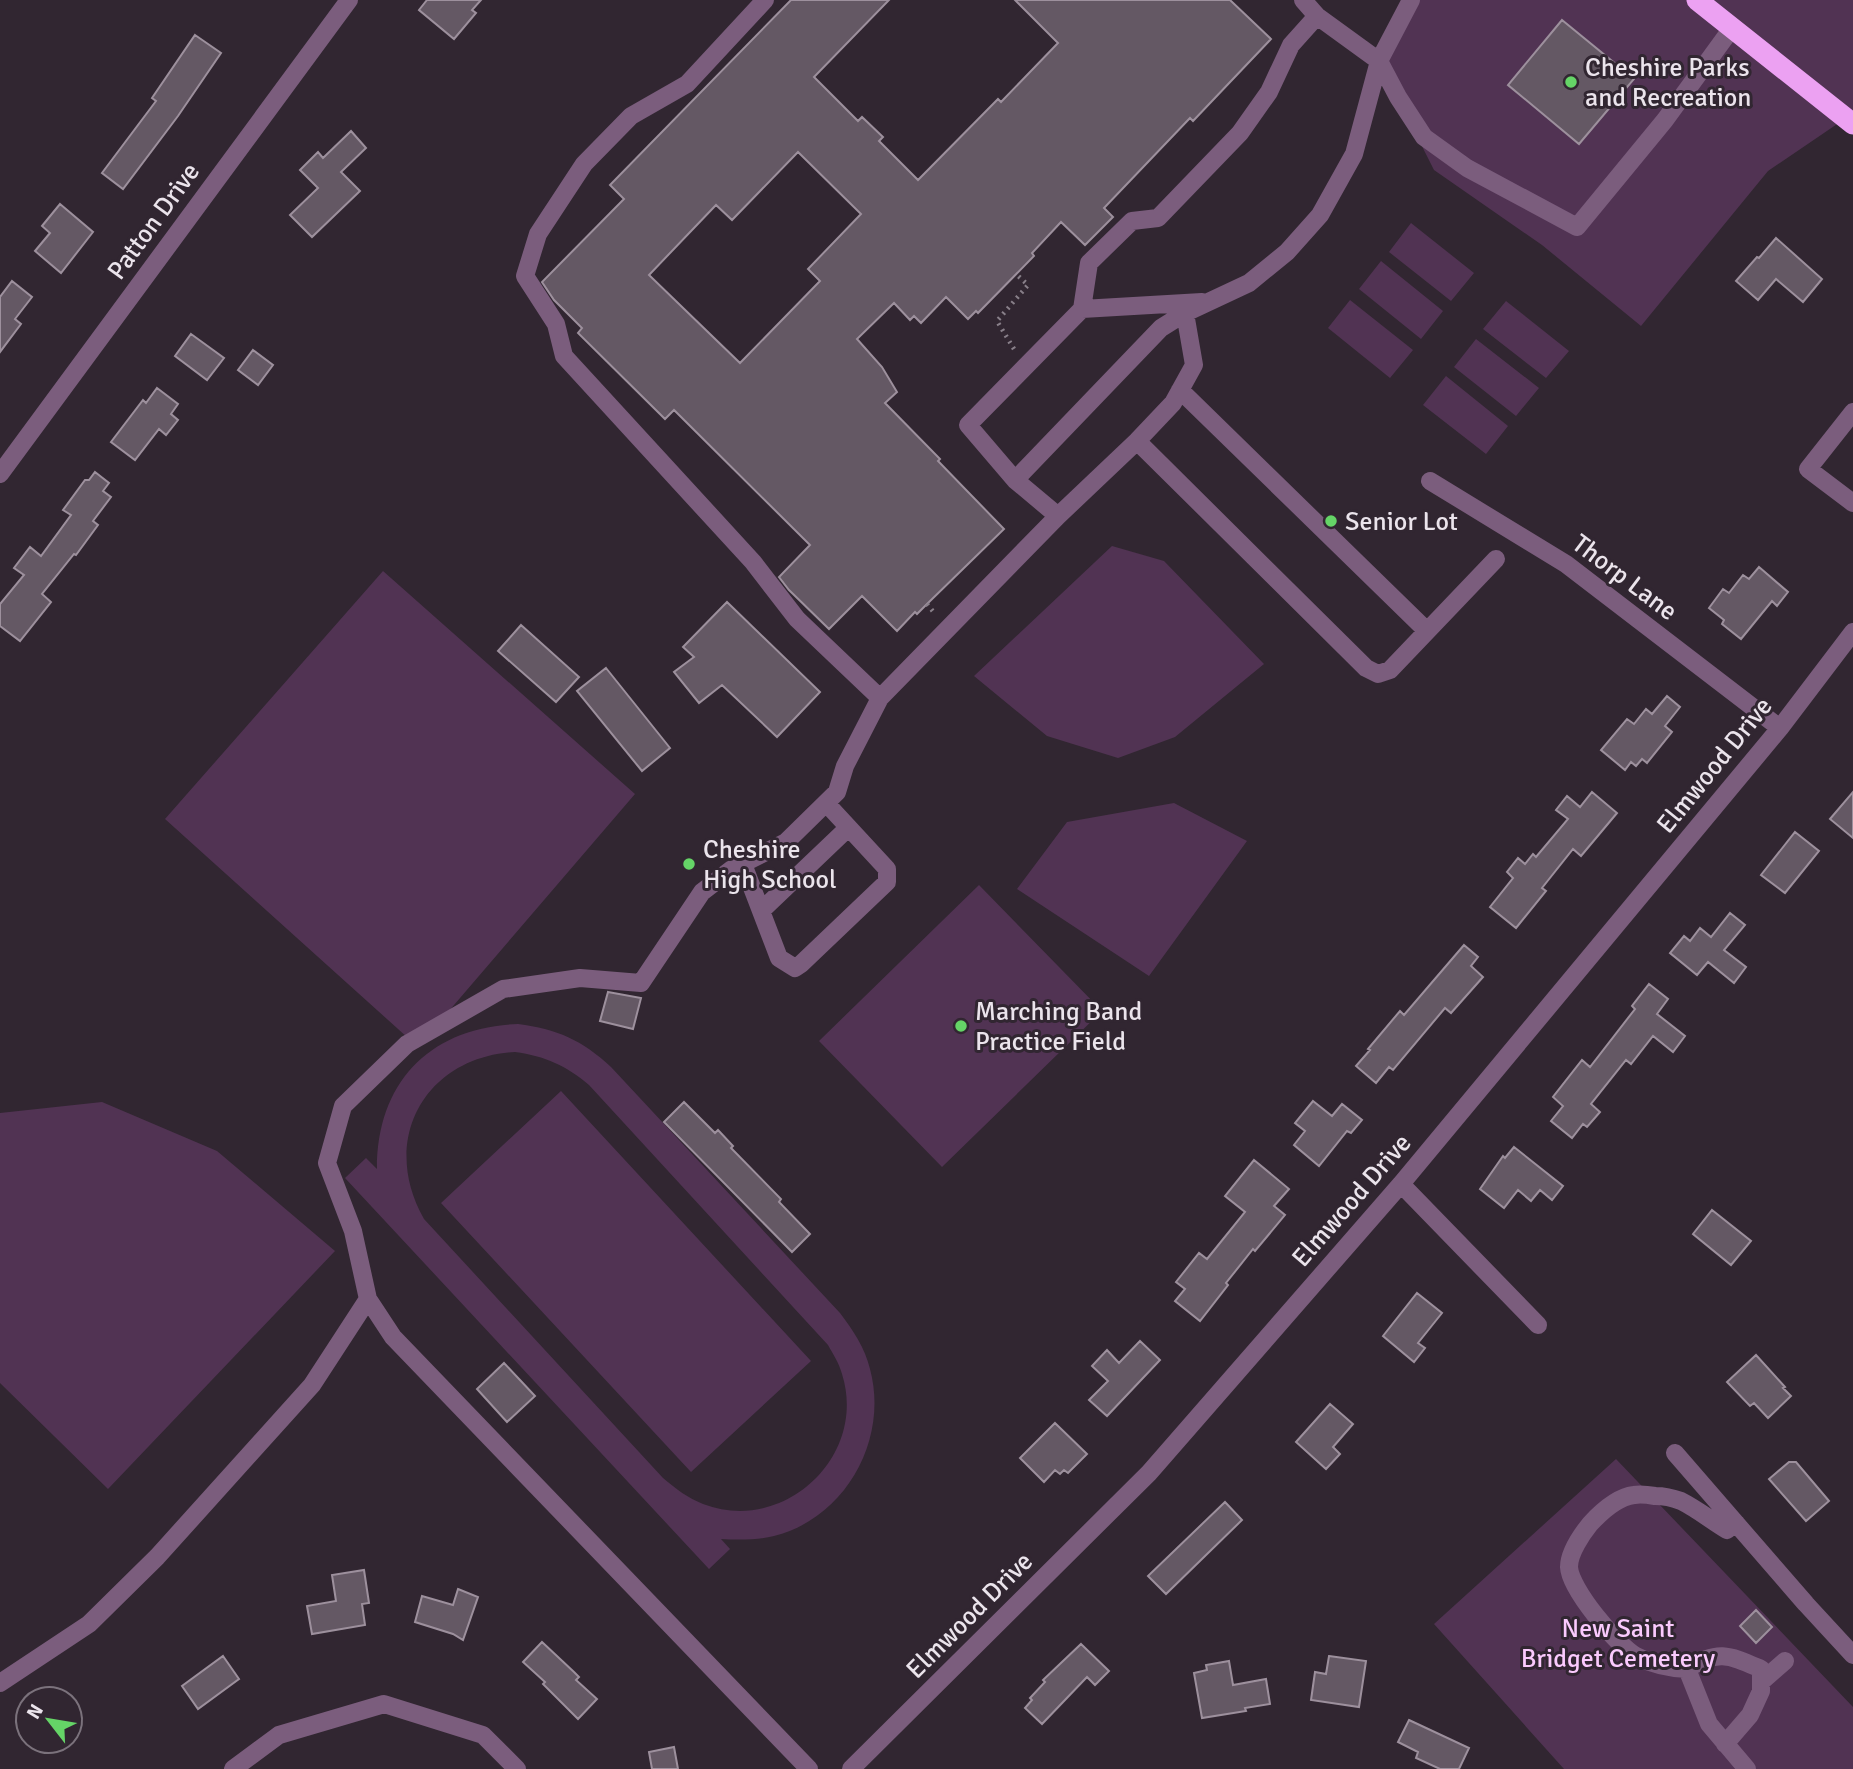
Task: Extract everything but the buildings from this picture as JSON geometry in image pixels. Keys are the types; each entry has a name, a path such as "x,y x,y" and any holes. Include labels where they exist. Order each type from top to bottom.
{"highway":[{"path":"1697,0 1853,124"}],"street":[{"name":"Patton Drive","path":"0,474 349,0"},
{"path":"765,0 687,84 631,116 583,164 538,234 525,276 556,324 564,356 753,562 797,619 880,698"},
{"path":"1303,0 1317,16 1379,61 1424,137 1467,168 1577,227 1665,120 1732,28"},
{"path":"1015,480 1161,328 1185,313 1249,283 1287,252 1320,215 1354,154 1379,61 1412,0"},
{"path":"1058,516 1015,480 968,425 1082,309 1089,263 1132,221 1158,218 1240,133 1269,92 1291,45 1317,16"},
{"path":"1082,309 1209,302"},
{"path":"809,1769 393,1337 368,1299 353,1231 327,1163 343,1106 407,1044 503,989 580,978 641,984 702,892 732,869 786,842 826,803 837,792 845,766 880,698 1173,403 1194,365 1185,313"},
{"path":"1180,390 1427,631"},
{"path":"1853,412 1808,469 1853,503"},
{"path":"1137,442 1366,668 1378,674 1390,670 1496,559"},
{"name":"Thorp Lane","path":"1430,481 1566,564 1780,728"},
{"name":"Elmwood Drive","path":"851,1769 1149,1473 1401,1184 1780,728 1853,632"},
{"path":"743,864 779,958 792,968 801,964 887,882 887,869 826,803"},
{"path":"761,911 848,828"},
{"path":"1401,1184 1538,1325"},
{"path":"0,1683 89,1624 157,1557 312,1385 368,1299"},
{"path":"1675,1453 1853,1655"},
{"path":"1726,1744 1749,1715 1761,1690 1761,1669 1721,1655 1703,1659 1687,1669 1662,1667 1634,1655 1608,1631 1577,1588 1569,1567 1575,1546 1585,1530 1616,1502 1633,1495 1680,1501 1727,1530 1736,1523"},
{"path":"1761,1682 1785,1661"},
{"path":"1687,1669 1709,1724 1747,1769"},
{"path":"233,1769 279,1735 384,1704 483,1735 517,1769"}],"path":[{"path":"1014,349 997,321 1028,285 1016,274"},
{"path":"927,604 935,614"}],"green space":[{"path":"1411,0 1853,0 1853,124 1846,118 1768,171 1641,326 1542,245 1434,170 1379,61"},
{"path":"1411,223 1474,273 1451,301 1389,252"},
{"path":"1381,261 1443,311 1421,339 1359,289"},
{"path":"1350,300 1413,350 1390,378 1328,328"},
{"path":"1506,301 1569,351 1546,378 1483,329"},
{"path":"1476,339 1539,388 1516,416 1454,367"},
{"path":"1446,376 1508,426 1486,454 1423,405"},
{"path":"1112,546 1164,561 1264,664 1175,737 1118,758 1047,736 974,676"},
{"path":"383,571 635,794 418,1047 165,819"},
{"path":"1174,803 1247,841 1149,976 1017,889 1067,822"},
{"name":"Marching Band Practice Field","path":"979,885 1102,1011 942,1167 819,1041"},
{"path":"518,1024 545,1029 579,1043 611,1067 840,1313 849,1326 868,1361 874,1396 873,1422 867,1448 856,1472 841,1494 822,1512 800,1527 761,1538 721,1539 730,1549 709,1569 345,1178 366,1158 377,1169 379,1138 387,1110 399,1085 415,1065 435,1048 459,1036 487,1027","holes":["515,1052 555,1063 589,1085 828,1345 842,1374 847,1404 843,1433 831,1459 813,1481 789,1498 763,1508 733,1511 703,1504 673,1486 424,1219 411,1189 407,1160 409,1133 419,1108 435,1086 456,1069 483,1057"]},
{"path":"561,1091 811,1361 691,1472 441,1203"},
{"path":"102,1102 217,1151 335,1251 108,1489 0,1383 0,1113"},
{"name":"New Saint Bridget Cemetery","path":"1616,1459 1853,1707 1853,1769 1564,1769 1434,1624"}],"place":[{"name":"Cheshire Parks and Recreation","path":"1571,82"},
{"name":"Senior Lot","path":"1331,521"},
{"name":"Cheshire High School","path":"689,864"},
{"name":"Marching Band Practice Field","path":"961,1026"}]}
